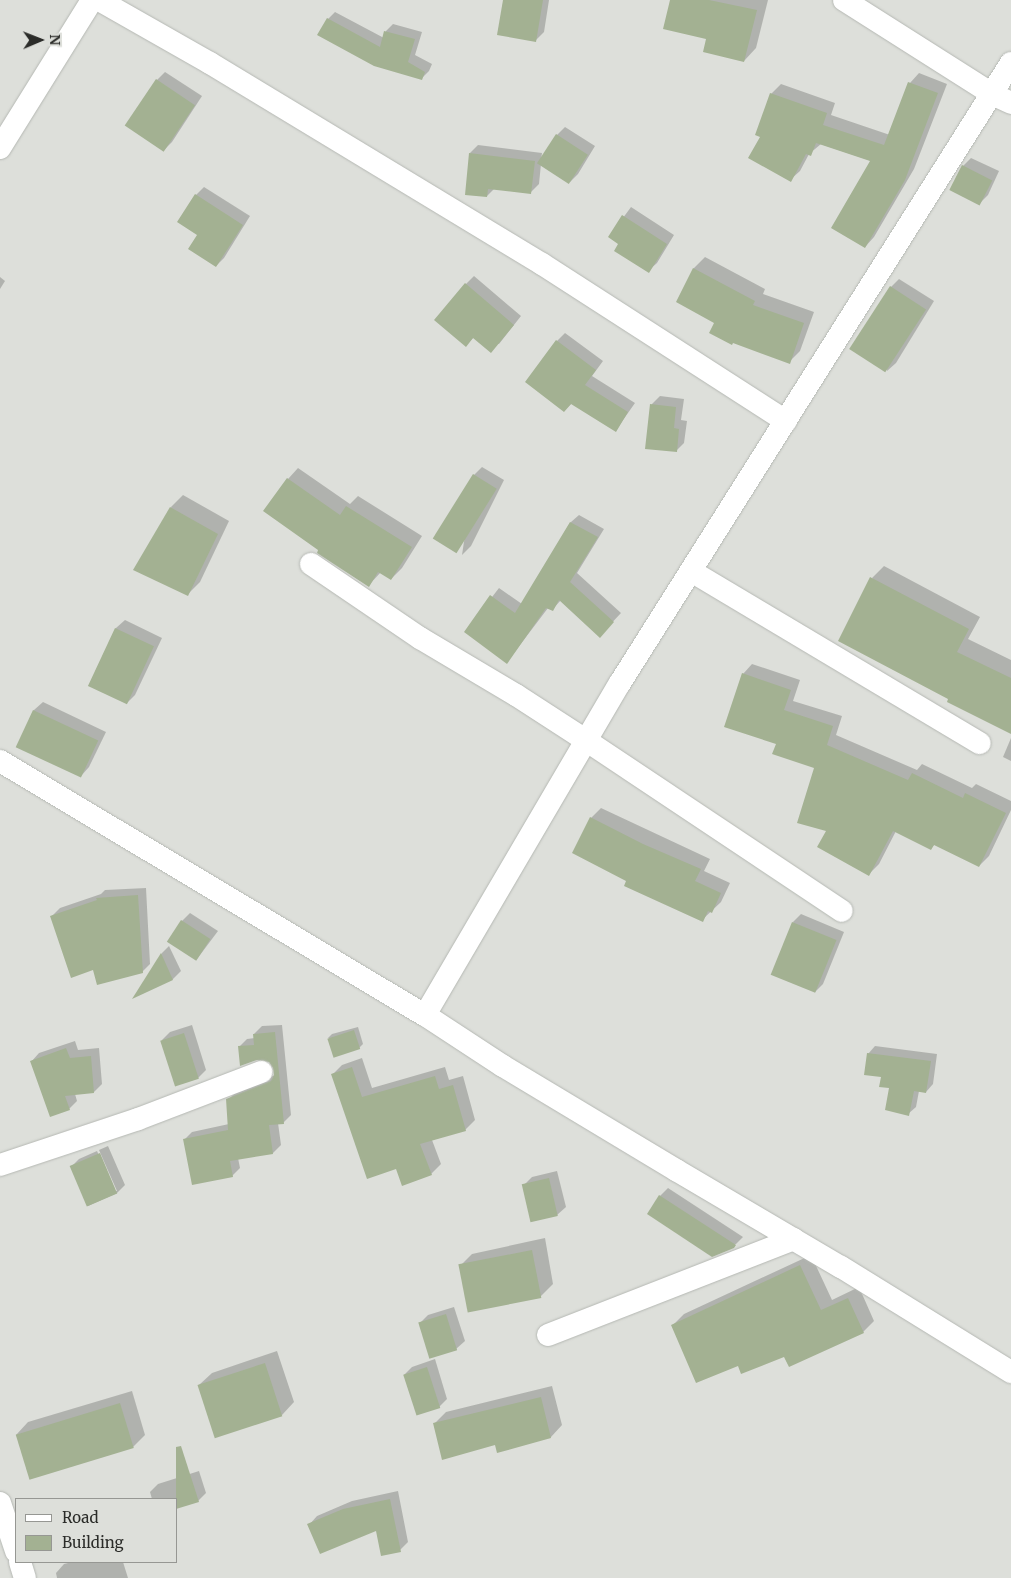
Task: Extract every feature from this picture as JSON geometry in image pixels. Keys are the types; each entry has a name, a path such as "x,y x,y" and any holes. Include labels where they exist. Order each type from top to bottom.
{"street":[{"path":"0,148 92,0"},
{"path":"99,0 210,64 542,264 786,421"},
{"path":"844,0 1001,99"},
{"path":"425,1015 587,740 691,572 786,421 1001,99 1011,63"},
{"path":"312,564 420,638 587,740 842,911"},
{"path":"691,572 980,743"},
{"path":"0,761 425,1015 529,1082 794,1239 1011,1372"},
{"path":"0,1165 138,1119 261,1072"},
{"path":"548,1335 794,1239"},
{"path":"0,1502 15,1549"},
{"path":"20,1563 25,1578"}],"building":[{"path":"503,0 543,0 536,42 497,35"},
{"path":"670,0 709,0 757,10 744,62 703,52 706,39 663,29"},
{"path":"327,18 380,47 384,31 415,39 408,62 425,72 422,80 374,66 317,35"},
{"path":"156,79 195,105 164,152 125,125"},
{"path":"908,82 938,93 905,180 865,248 831,228 870,161 816,143 811,156 806,154 791,182 748,158 760,137 755,135 770,93 827,113 823,125 884,145"},
{"path":"556,134 588,155 569,184 537,163"},
{"path":"469,153 535,161 531,194 488,189 487,197 465,195"},
{"path":"962,165 992,180 980,205 949,190"},
{"path":"195,194 243,225 216,267 188,249 197,235 177,222"},
{"path":"622,215 667,244 649,273 614,251 618,244 608,237"},
{"path":"693,268 755,301 753,305 804,323 790,364 733,343 732,345 709,333 714,323 676,302"},
{"path":"465,283 514,325 491,353 473,338 466,347 434,320"},
{"path":"890,286 926,309 885,372 849,349"},
{"path":"556,340 596,370 585,385 628,412 616,432 571,404 564,412 525,382"},
{"path":"650,404 676,407 674,428 679,429 677,452 645,449"},
{"path":"473,474 497,489 456,553 433,538"},
{"path":"287,478 340,515 346,506 412,547 391,580 378,572 369,587 317,553 318,550 263,511"},
{"path":"170,507 218,534 188,596 133,570"},
{"path":"570,522 598,537 570,582 614,622 600,638 559,600 553,611 546,608 507,664 464,632 490,595 515,613"},
{"path":"870,577 969,629 957,652 1011,678 1011,734 947,702 948,699 838,641"},
{"path":"115,628 154,646 127,704 88,686"},
{"path":"742,673 791,690 784,710 833,726 827,745 908,780 912,773 963,798 965,793 1006,813 979,867 934,845 931,850 893,831 869,876 817,847 826,831 797,823 814,768 772,754 776,744 724,727"},
{"path":"33,710 98,740 81,778 16,747"},
{"path":"590,817 643,844 701,869 695,881 721,893 712,913 708,911 703,922 624,886 626,881 572,853"},
{"path":"138,895 143,973 97,985 93,970 71,978 50,916 97,900 96,898"},
{"path":"181,920 210,939 196,961 167,942"},
{"path":"792,922 837,940 815,993 771,975"},
{"path":"161,953 173,980 132,999"},
{"path":"354,1030 360,1049 334,1058 327,1039"},
{"path":"275,1032 284,1124 269,1125 273,1154 230,1161 233,1177 192,1185 183,1139 228,1130 226,1099 271,1081 274,1075 273,1068 269,1062 257,1060 240,1066 238,1046 254,1045 253,1034"},
{"path":"184,1033 199,1079 175,1086 160,1041"},
{"path":"66,1048 70,1058 91,1056 94,1093 65,1096 70,1110 50,1117 30,1061"},
{"path":"867,1053 931,1061 926,1093 914,1091 909,1116 885,1110 889,1088 879,1087 881,1077 864,1075"},
{"path":"352,1067 362,1097 435,1076 439,1089 453,1085 466,1131 420,1144 432,1175 402,1186 396,1169 367,1179 331,1074"},
{"path":"100,1153 117,1194 87,1206 70,1166"},
{"path":"549,1178 558,1216 530,1222 522,1184"},
{"path":"659,1195 736,1245 734,1248 712,1257 647,1214"},
{"path":"532,1250 541,1298 468,1312 458,1264"},
{"path":"800,1265 821,1310 848,1298 864,1333 789,1367 784,1357 741,1374 738,1366 696,1383 671,1325"},
{"path":"446,1314 457,1350 429,1359 418,1322"},
{"path":"265,1363 282,1416 215,1438 197,1385"},
{"path":"427,1367 440,1408 417,1416 403,1375"},
{"path":"541,1397 551,1438 497,1453 495,1445 442,1460 433,1423"},
{"path":"120,1403 134,1448 30,1480 16,1435"},
{"path":"181,1446 199,1502 178,1508 178,1498 176,1498 176,1447"},
{"path":"390,1499 401,1552 381,1556 376,1531 320,1554 307,1524 343,1509"}]}
